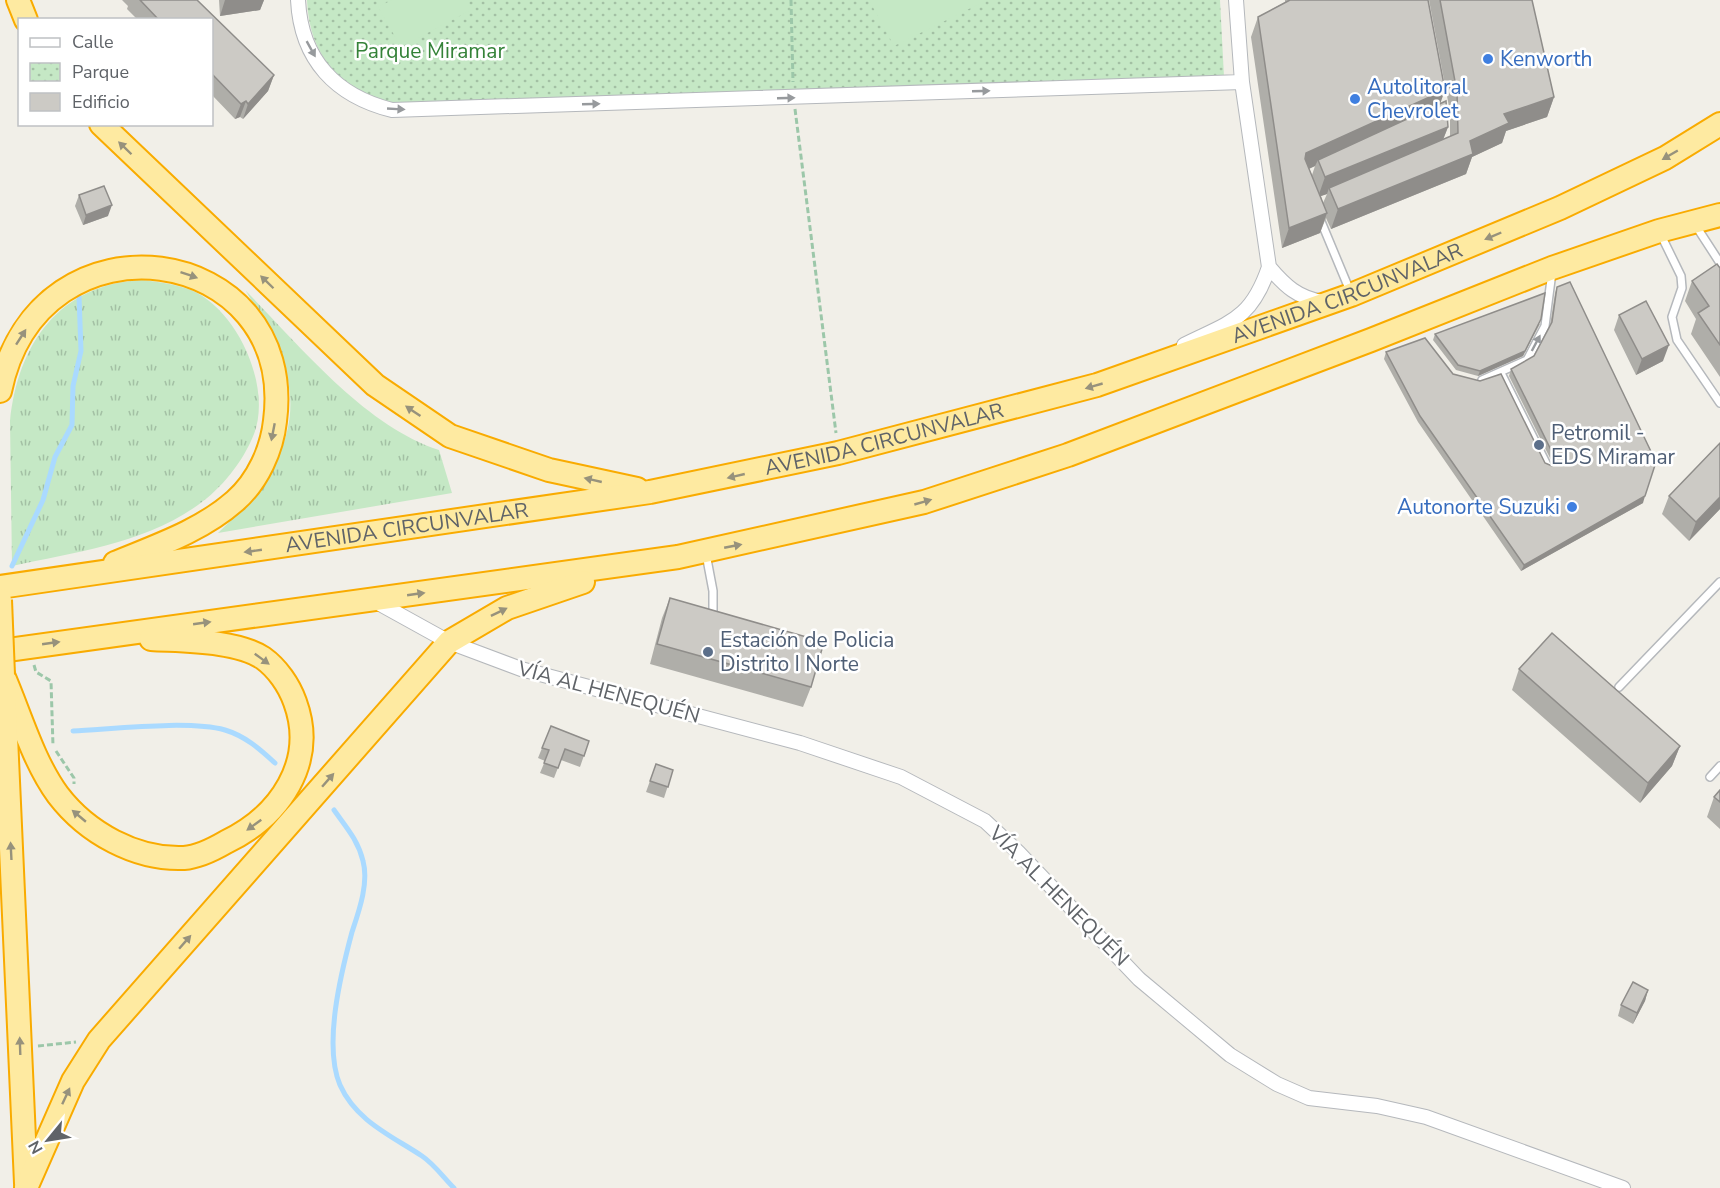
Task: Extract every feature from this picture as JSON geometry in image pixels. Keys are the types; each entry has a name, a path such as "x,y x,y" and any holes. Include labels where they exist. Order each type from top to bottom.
{"highway":[{"path":"18,0 26,18"},
{"name":"AVENIDA CIRCUNVALAR","path":"0,587 650,492 838,453 1126,376 1341,299 1560,208 1665,158 1720,124"},
{"path":"103,126 375,385 450,436 549,470 650,492"},
{"path":"0,651 678,557 924,502 1068,454 1417,328 1552,268 1659,231 1720,215"},
{"path":"0,391 13,350 35,317 63,291 80,280 116,268 160,268 197,278 212,285 244,312 267,349 276,396 273,438 261,467 237,500 197,527 83,576"},
{"path":"26,1188 73,1081 99,1040 449,642 481,621 528,599 678,557"},
{"path":"0,600 26,1188"},
{"path":"3,675 46,777 71,810 95,830 130,849 153,857 186,858 233,839 269,813 289,788 300,760 302,739 299,712 280,674 264,659 251,651 206,643 102,636"}],"street":[{"path":"298,0 299,19 307,44 322,70 342,90 367,104 392,110 1242,82"},
{"path":"1126,376 1239,318 1260,293 1269,267 1242,82 1236,0"},
{"path":"1269,267 1293,292 1307,299 1341,299"},
{"name":"VÍA AL HENEQUÉN","path":"372,600 449,642 521,669 800,743 901,777 985,821 1018,852 1139,979 1230,1055 1277,1084 1309,1098 1377,1106 1426,1117 1623,1188"}],"lane":[{"path":"1318,214 1341,299"},
{"path":"1693,222 1720,263"},
{"path":"1659,231 1681,276 1682,288 1672,317 1677,340 1720,403"},
{"path":"1470,380 1478,382 1527,360 1545,326 1552,268"},
{"path":"1501,373 1548,467"},
{"path":"706,552 713,591 712,622"},
{"path":"1619,687 1720,582"},
{"path":"1710,777 1720,766"}],"path":[{"path":"791,0 794,98 838,453"},
{"path":"30,646 36,672 51,681 53,746 74,778 71,810"},
{"path":"20,1047 99,1040"}],"green space":[{"name":"Parque Miramar","path":"307,0 1220,0 1224,77 395,104 359,91 344,81 332,68 321,54 314,38"},
{"path":"392,0 466,0 471,10 401,47 378,7"},
{"path":"869,0 977,0 979,4 894,46"},
{"path":"142,280 191,290 208,300 223,314 247,352 254,373 258,394 258,415 254,434 231,474 198,505 177,518 132,538 108,545 12,566 10,421 22,367 33,344 48,323 66,306 87,293 113,284"},
{"path":"246,291 311,359 360,404 385,423 412,439 439,450 452,493 218,533 254,494 269,473 288,429 290,404 288,379 276,344"}],"building":[{"path":"140,0 197,0 274,75 248,104 246,101 241,104 213,75 213,18 157,18"},
{"name":"Autolitoral Chevrolet","path":"1290,0 1428,0 1445,90 1306,153 1305,159 1327,213 1289,228 1258,17"},
{"name":"Kenworth","path":"1440,0 1532,0 1554,97 1504,114 1509,123 1470,141 1473,154 1338,209 1329,188 1458,133 1457,92"},
{"path":"1446,101 1448,127 1325,177 1318,160"},
{"path":"104,186 112,205 86,215 79,195"},
{"path":"1717,264 1720,268 1720,345 1698,313 1709,306 1692,281"},
{"name":"Petromil - EDS Miramar","path":"1570,282 1656,462 1645,496 1524,565 1420,416 1386,352 1425,338 1453,374 1480,381 1501,374 1545,463 1552,466 1555,458 1511,369 1534,356 1552,322 1557,287"},
{"path":"1545,293 1541,319 1525,351 1480,371 1458,365 1435,334"},
{"path":"1646,301 1669,345 1642,359 1619,315"},
{"path":"1720,443 1720,497 1696,522 1669,496"},
{"path":"670,598 824,642 811,687 657,644"},
{"path":"1552,633 1680,746 1648,783 1519,669"},
{"path":"551,726 589,741 584,756 565,749 558,768 544,763 549,750 542,748"},
{"path":"656,764 673,770 668,787 650,781"},
{"path":"1720,790 1720,802 1714,797"},
{"path":"1633,982 1648,990 1637,1013 1621,1005"}],"waterway":[{"path":"12,566 43,500 55,457 72,425 73,386 81,351 79,296"},
{"path":"73,731 171,725 210,727 225,730 246,739 275,763"},
{"path":"334,810 358,847 365,870 362,897 343,968 333,1030 335,1069 340,1085 347,1098 365,1118 426,1159 454,1188"}],"place":[{"name":"Kenworth","path":"1488,59"},
{"name":"Autolitoral Chevrolet","path":"1355,99"},
{"name":"Petromil - EDS Miramar","path":"1539,445"},
{"name":"Autonorte Suzuki","path":"1572,507"},
{"name":"Estación de Policia Distrito I Norte","path":"708,652"}]}
